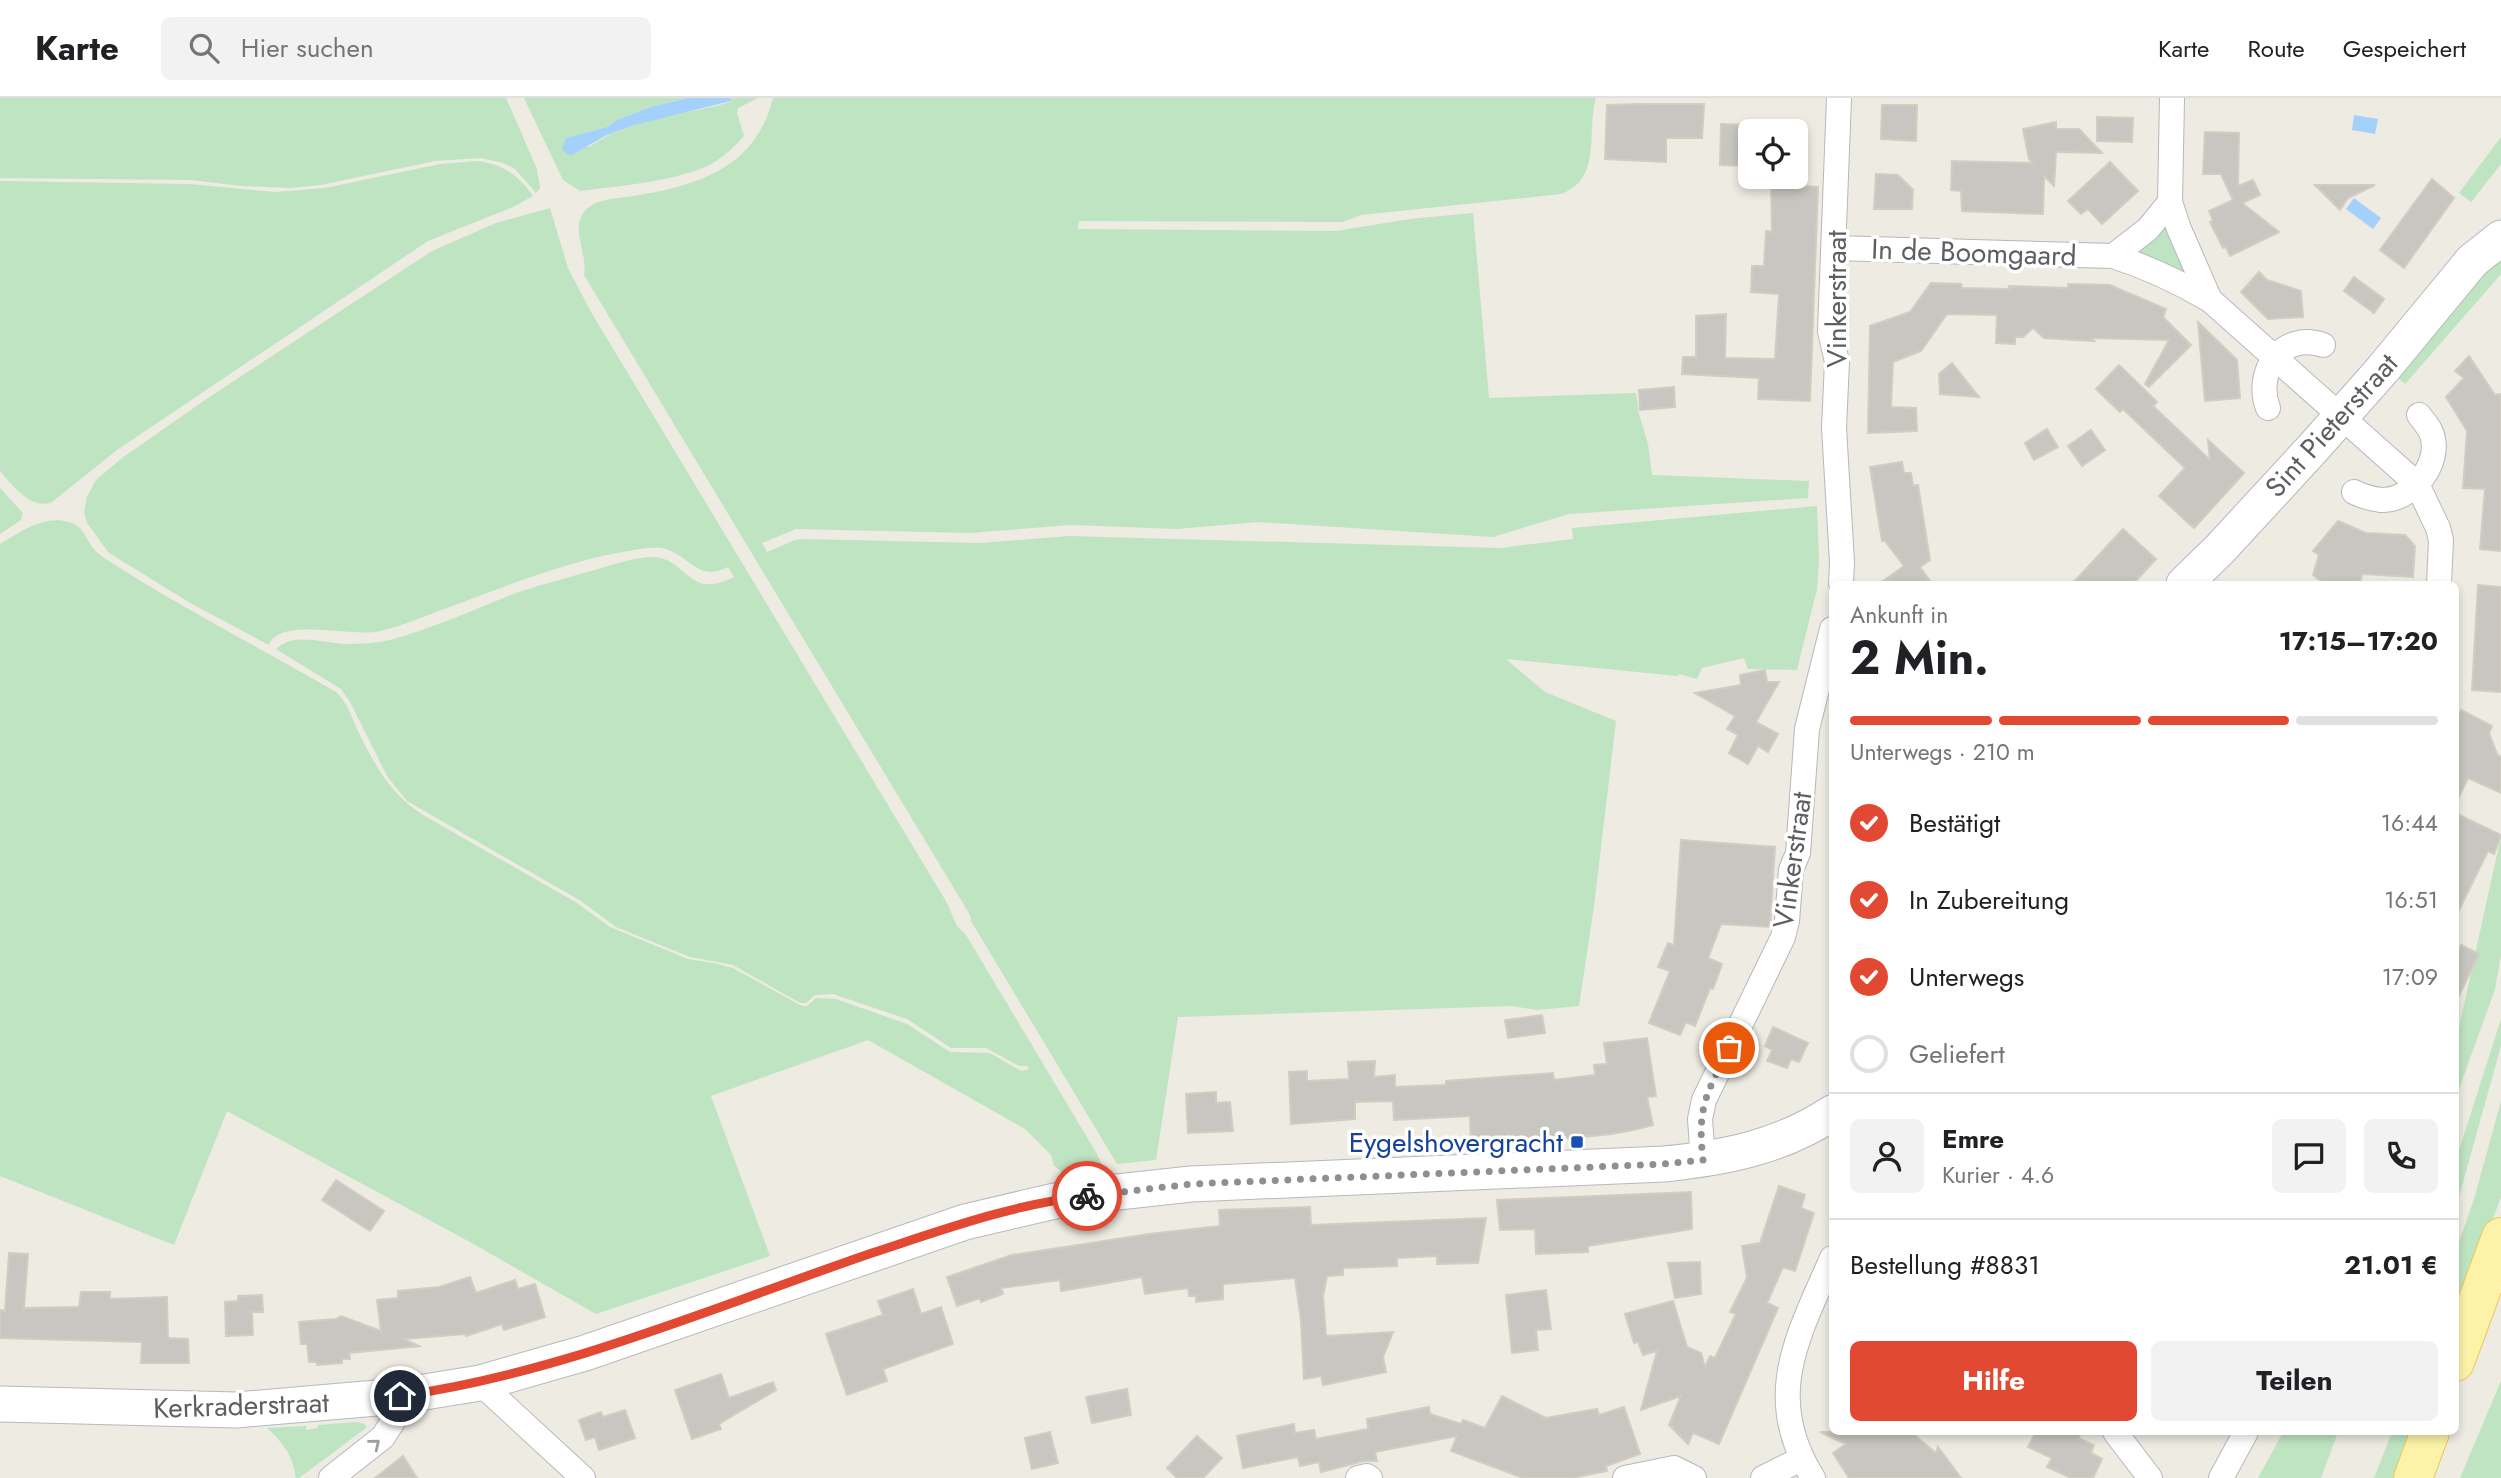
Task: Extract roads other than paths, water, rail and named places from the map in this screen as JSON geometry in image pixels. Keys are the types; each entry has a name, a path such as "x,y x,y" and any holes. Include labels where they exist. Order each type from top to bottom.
{"main road":[{"path":"2459,1351 2501,1237"},
{"path":"2413,1478 2429,1435"}],"street":[{"name":"Vinkerstraat","path":"1839,98 1830,331 1837,362 1834,428 1841,581"},
{"name":"In de Boomgaard","path":"2172,98 2171,202 2183,240 2210,300"},
{"name":"In de Boomgaard","path":"2113,256 2148,229 2171,202"},
{"name":"Sint Pieterstraat","path":"2472,261 2490,226 2501,212"},
{"name":"Sint Pieterstraat","path":"2186,581 2220,549 2341,416 2472,261 2501,238"},
{"name":"In de Boomgaard","path":"1835,248 2113,256 2141,265 2210,300 2417,484"},
{"path":"2268,408 2264,398 2264,381 2274,359 2292,343 2313,341 2323,345"},
{"path":"2354,492 2379,500 2388,499 2403,494 2417,484 2432,463 2434,450 2433,437 2420,415"},
{"path":"2417,484 2441,540 2439,581"},
{"name":"Vinkerstraat","path":"1703,1160 1700,1119 1704,1100 1771,963 1787,921 1791,870 1798,853 1807,729 1829,641"},
{"path":"480,1383 585,1353 965,1222 1072,1197 1191,1184 1664,1164 1703,1160 1746,1152 1787,1138 1829,1115"},
{"path":"1763,1478 1807,1468 1789,1423 1786,1393 1791,1359 1824,1300 1829,1274"},
{"path":"480,1383 582,1478"},
{"name":"Kerkraderstraat","path":"0,1404 236,1410 400,1396 480,1383"},
{"path":"331,1478 383,1437 395,1418 400,1396"},
{"path":"2117,1435 2150,1478"},
{"path":"2221,1478 2244,1435"},
{"path":"1625,1478 1674,1468 1694,1478"},
{"path":"1358,1478 1370,1478"}],"water":[{"path":"688,98 730,98 731,101 631,126 605,136 572,155 566,154 562,148 566,138 607,127 617,120 650,107"},
{"path":"2354,115 2378,119 2375,134 2352,130"},
{"path":"2354,198 2381,218 2373,229 2346,209"}],"place":[{"name":"Eygelshovergracht","path":"1577,1142"}]}
